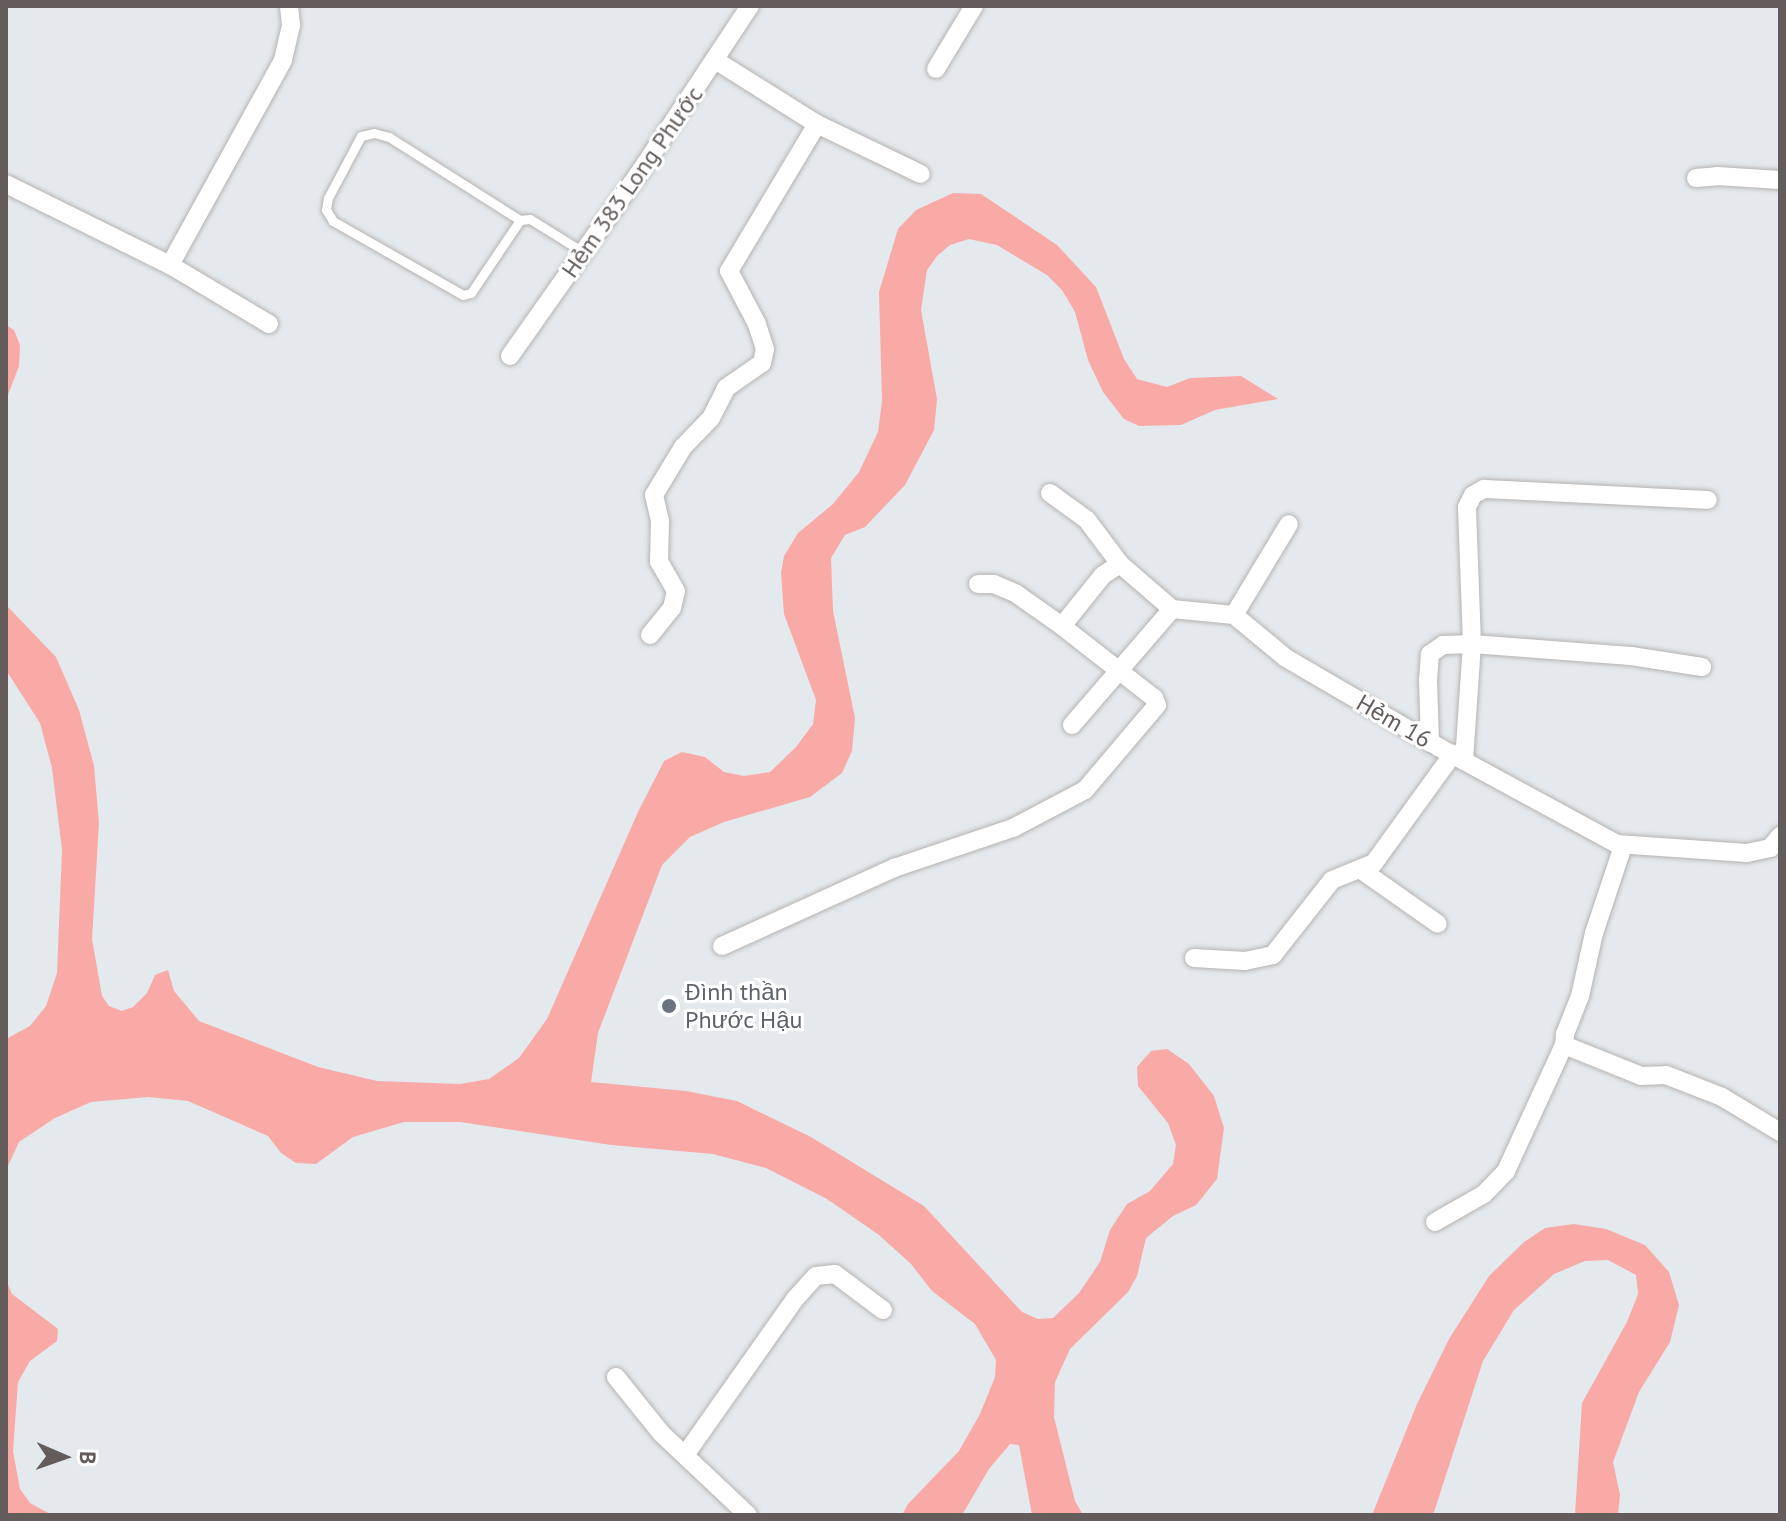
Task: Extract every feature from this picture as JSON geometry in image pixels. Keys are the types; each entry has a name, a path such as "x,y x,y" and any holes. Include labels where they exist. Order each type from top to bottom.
{"street":[{"path":"170,265 283,60 291,25 289,6"},
{"name":"Hẻm 383 Long Phước","path":"510,356 750,6"},
{"path":"936,69 974,6"},
{"path":"715,60 817,124 921,174"},
{"path":"650,635 672,608 676,591 659,562 660,521 654,495 683,447 711,418 726,388 762,363 765,349 757,324 729,271 817,124"},
{"path":"1696,178 1717,176 1780,180"},
{"path":"6,184 170,265 269,324"},
{"path":"1194,958 1245,961 1273,955 1332,880 1374,863 1458,758 1472,644 1467,507 1473,495 1484,489 1708,500"},
{"path":"1050,493 1087,520 1120,564 1172,609 1234,615 1289,524"},
{"path":"1062,626 1103,575 1120,564"},
{"path":"722,946 894,868 1013,828 1085,790 1157,705 1062,626 1015,593 994,584 978,584"},
{"path":"1072,725 1172,609"},
{"name":"Hẻm 16","path":"1234,615 1286,658 1430,743 1623,846 1747,853 1770,848 1780,836"},
{"path":"1430,743 1430,654 1443,645 1472,644 1631,656 1702,667"},
{"path":"1435,1222 1484,1194 1506,1171 1564,1045 1565,1034 1580,996 1594,933 1623,846"},
{"path":"1360,869 1438,924"},
{"path":"1564,1045 1641,1076 1666,1075 1722,1097 1780,1132"},
{"path":"685,1455 795,1299 816,1276 835,1274 883,1310"},
{"path":"616,1377 685,1455 748,1515"}],"lane":[{"path":"520,220 471,293 463,295 333,221 326,210 328,198 361,136 374,133 389,137 520,220 530,219 583,252"}],"shaded area":[{"path":"953,193 981,194 1057,245 1096,287 1124,359 1137,379 1167,387 1190,378 1241,376 1278,399 1215,410 1181,425 1139,426 1124,419 1103,392 1088,360 1075,312 1062,290 1047,275 997,245 969,239 950,245 937,256 927,270 921,310 937,399 934,430 905,485 865,527 845,535 831,558 833,611 855,718 852,751 842,773 810,797 724,822 690,837 662,865 598,1033 591,1082 686,1091 737,1101 811,1137 924,1206 1022,1312 1038,1319 1053,1318 1079,1293 1100,1262 1110,1230 1127,1204 1150,1191 1173,1164 1176,1145 1168,1123 1138,1086 1137,1067 1151,1051 1167,1049 1189,1064 1214,1096 1224,1128 1217,1179 1196,1205 1173,1216 1146,1238 1137,1276 1128,1292 1070,1349 1055,1382 1054,1417 1075,1501 1083,1515 1032,1515 1019,1445 1010,1444 989,1469 962,1515 902,1515 908,1504 959,1451 980,1414 995,1377 996,1360 975,1324 932,1291 911,1264 879,1235 827,1199 766,1168 713,1154 611,1145 460,1122 404,1122 353,1137 316,1164 296,1163 281,1153 268,1136 188,1101 148,1097 91,1102 55,1118 19,1142 6,1170 6,1039 30,1026 46,1006 57,973 62,850 52,768 40,723 6,670 6,605 56,657 79,710 94,766 99,823 92,939 102,996 109,1006 122,1011 133,1007 147,993 155,975 168,970 174,991 199,1021 318,1067 377,1081 460,1084 489,1079 519,1058 547,1019 638,812 664,761 682,752 705,757 724,772 744,776 770,772 796,747 813,724 816,700 784,614 781,573 784,556 798,533 833,504 859,472 878,432 882,401 879,292 898,229 916,210"},
{"path":"6,325 14,330 20,345 19,366 6,400"},
{"path":"1574,1224 1606,1229 1645,1245 1669,1272 1679,1305 1670,1342 1639,1392 1613,1462 1620,1495 1618,1515 1575,1515 1582,1403 1627,1322 1638,1294 1636,1275 1608,1260 1585,1261 1554,1274 1514,1310 1483,1361 1433,1515 1372,1515 1417,1404 1449,1339 1489,1276 1524,1242 1545,1228"},
{"path":"6,1280 12,1294 58,1329 57,1341 30,1361 18,1382 13,1451 20,1489 30,1503 52,1515 6,1515"}],"place":[{"name":"Đình thần Phước Hậu","path":"669,1006"}]}
